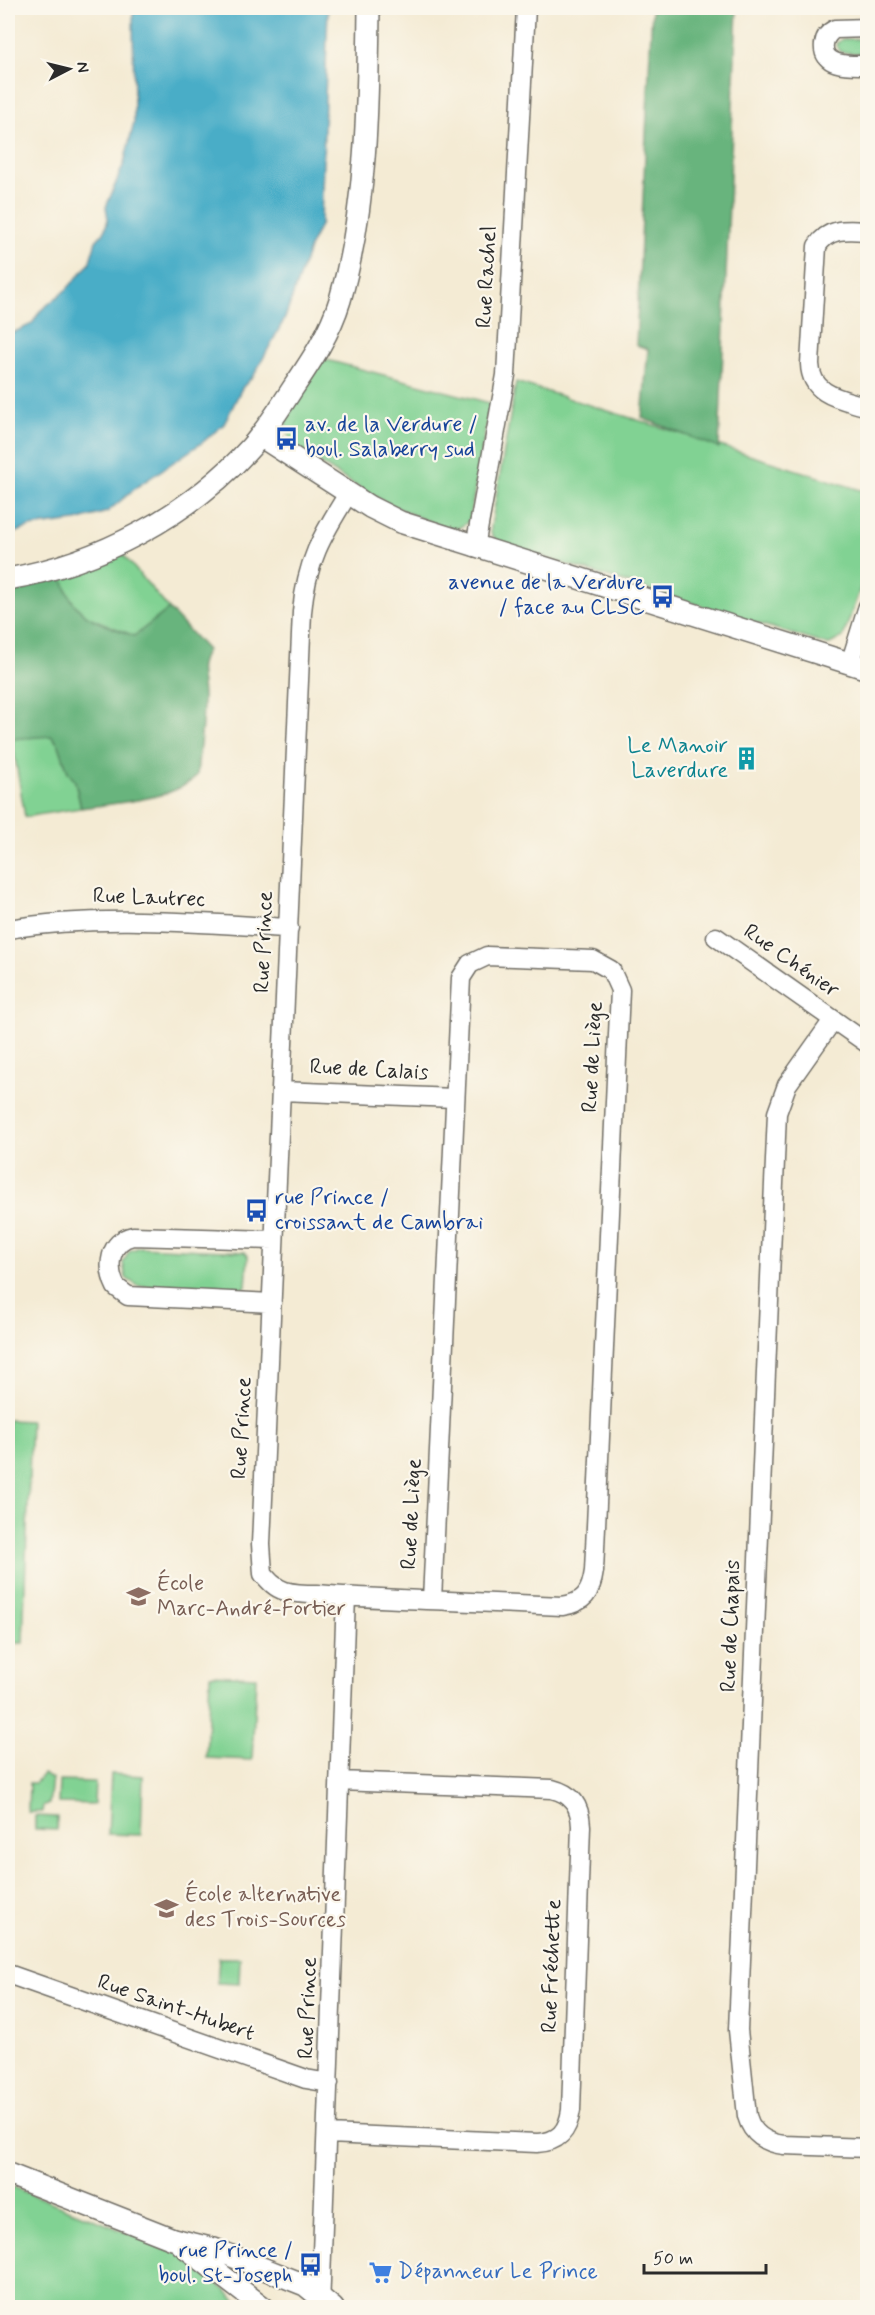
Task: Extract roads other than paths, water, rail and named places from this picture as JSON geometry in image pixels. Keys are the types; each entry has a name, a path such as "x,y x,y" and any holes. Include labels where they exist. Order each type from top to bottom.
{"street":[{"path":"8,579 63,566 131,537 205,489 260,436 325,339 345,282 356,219 364,148 369,8"},
{"name":"Rue Rachel","path":"475,547 506,375 526,8"},
{"path":"867,28 835,29 827,36 824,45 827,56 836,63 867,65"},
{"path":"867,231 834,231 827,234 817,246 810,363 813,381 823,392 867,407"},
{"path":"260,436 348,494 400,522 859,667 867,606"},
{"name":"Rue Prince","path":"325,2304 329,2083 346,1596 285,1591 273,1585 262,1568 261,1544 305,580 319,543 348,494"},
{"name":"Rue Lautrec","path":"8,929 59,922 108,920 289,928"},
{"name":"Rue Chénier","path":"716,937 867,1044"},
{"name":"Rue de Liège","path":"346,1596 432,1600 562,1606 586,1597 592,1582 620,996 619,984 611,970 593,960 487,956 470,964 459,986 432,1600"},
{"name":"Rue de Chapais","path":"833,1020 787,1085 778,1104 776,1124 738,2030 747,2116 749,2124 759,2135 771,2143 784,2145 867,2148"},
{"name":"Rue de Calais","path":"281,1091 454,1098"},
{"path":"272,1303 128,1296 116,1287 111,1265 114,1248 119,1242 133,1236 274,1240"},
{"name":"Rue Fréchette","path":"328,2134 537,2143 547,2142 563,2134 571,2110 580,1850 579,1811 573,1799 561,1791 339,1780"},
{"name":"Rue Saint-Hubert","path":"8,1974 306,2079 329,2083"},
{"path":"8,2174 173,2239 240,2259 305,2285 325,2304"},
{"path":"173,2239 264,2307"}],"water":[{"path":"133,8 328,8 321,223 310,246 285,318 254,375 242,388 224,424 203,442 137,487 107,512 76,521 30,527 8,535 8,335 32,324 40,311 67,289 89,264 96,241 104,232 108,219 106,207 124,163 134,122"}],"place":[{"name":"av. de la Verdure / boul. Salaberry sud","path":"287,438"},
{"name":"avenue de la Verdure / face au CLSC","path":"663,596"},
{"name":"Le Manoir Laverdure","path":"746,759"},
{"name":"rue Prince / croissant de Cambrai","path":"257,1211"},
{"name":"École Marc-André-Fortier","path":"139,1597"},
{"name":"École alternative des Trois-Sources","path":"167,1908"},
{"name":"rue Prince / boul. St-Joseph","path":"311,2264"},
{"name":"Dépanneur Le Prince","path":"380,2272"}]}
